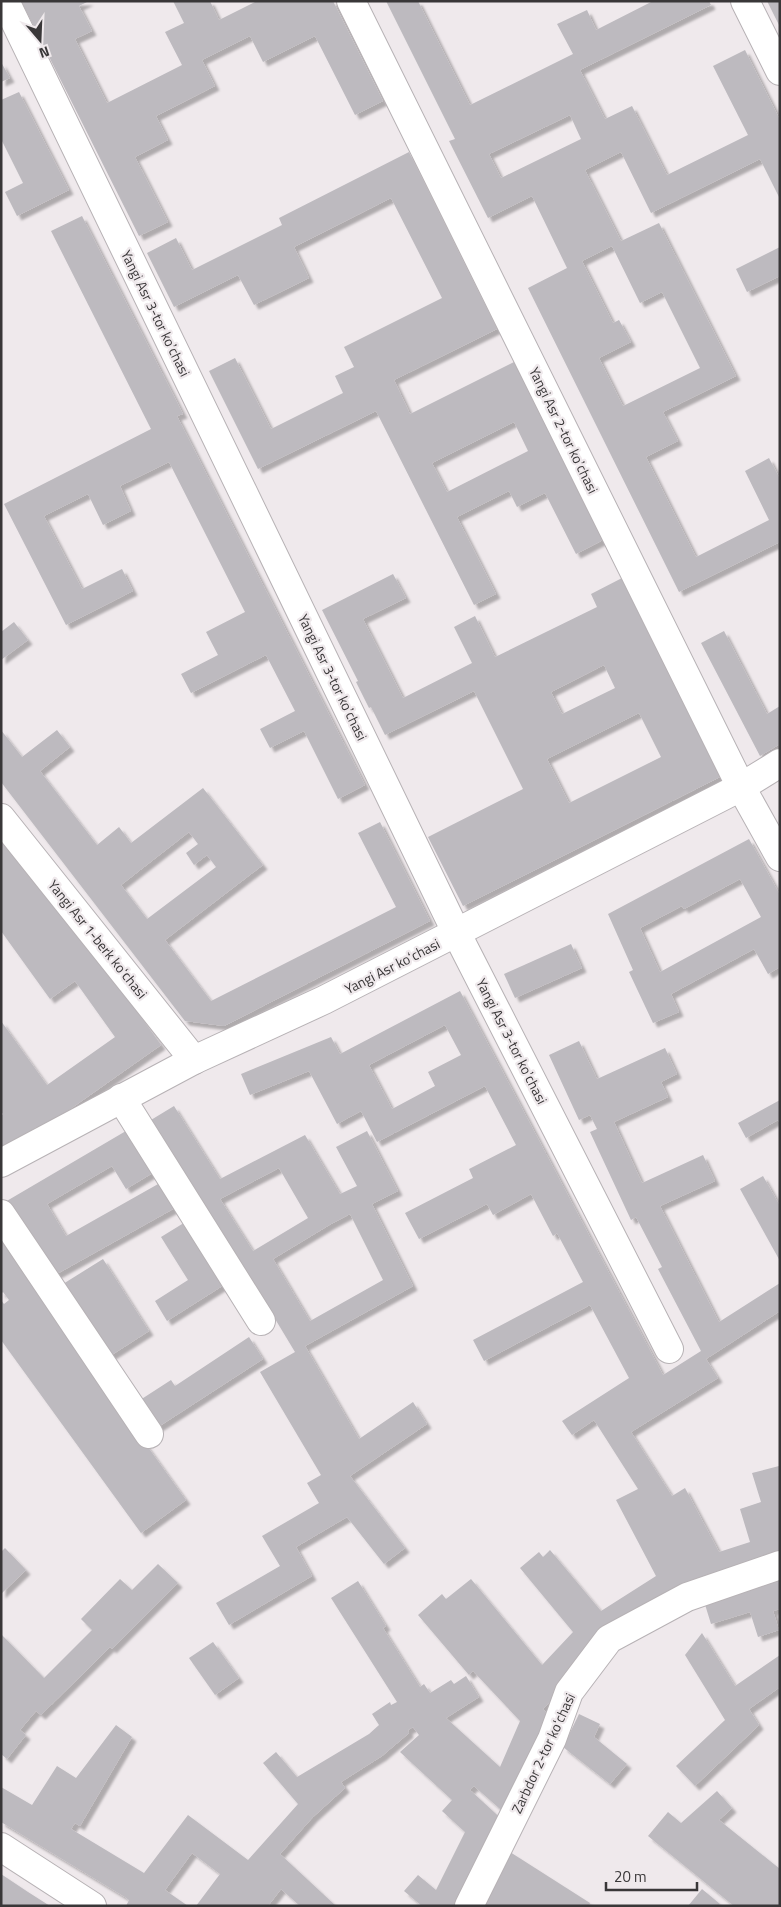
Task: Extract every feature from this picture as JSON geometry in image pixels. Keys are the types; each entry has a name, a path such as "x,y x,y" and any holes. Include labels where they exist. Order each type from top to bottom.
{"street":[{"name":"Yangi Asr 3-tor koʼchasi","path":"5,1 457,934 669,1349"},
{"name":"Yangi Asr 2-tor koʼchasi","path":"351,1 741,787 780,857"},
{"path":"745,1 780,71"},
{"name":"Yangi Asr koʻchasi","path":"1,1163 194,1060 324,1000 457,934 741,787 780,763"},
{"name":"Yangi Asr 1-berk koʻchasi","path":"1,818 194,1060"},
{"path":"121,1098 261,1321"},
{"path":"1,1214 149,1434"},
{"name":"Zarbdor 2-tor koʻchasi","path":"469,1906 552,1739 570,1692 609,1639 687,1597 780,1565"},
{"path":"1,1847 92,1906"}],"building":[{"path":"21,1 89,1 79,6 92,31 75,39 107,103 182,65 165,32 184,23 173,1 210,1 219,20 257,1 333,1 383,101 355,115 315,36 263,62 250,36 202,60 215,86 156,116 168,140 135,157 168,222 139,236"},
{"path":"386,1 418,1 470,105 573,54 557,24 587,10 596,30 653,1 709,1 711,5 580,70 605,119 632,106 667,175 748,135 713,66 745,50 780,120 780,199 760,159 651,213 621,152 585,170 621,241 659,223 736,376 663,412 678,441 646,457 696,557 769,520 745,471 769,458 780,479 780,542 679,592 528,288 567,268 532,196 488,218 449,141 455,139","holes":["570,115 581,139 501,178 489,154","612,246 640,303 662,292 700,368 623,406 599,358 631,342 619,320 613,323 582,261"]},
{"path":"767,1 780,1 780,27"},
{"path":"1,62 10,78 1,82"},
{"path":"19,92 69,190 17,216 5,192 23,183 1,139 1,100"},
{"path":"409,152 497,329 394,380 410,414 514,362 603,540 576,554 545,493 517,507 509,491 457,517 496,594 474,605 376,411 258,469 209,371 235,358 271,429 343,393 335,376 354,367 344,347 442,298 391,198 294,247 309,278 254,305 238,275 174,307 147,253 176,238 192,270 282,225 279,218","holes":["514,422 528,451 447,492 432,463"]},
{"path":"82,216 183,414 177,416 365,785 338,799 304,731 270,748 260,729 295,711 266,655 191,693 181,674 218,655 206,632 245,612 169,462 120,486 131,511 103,525 88,494 44,516 82,589 122,569 133,591 66,625 4,504 151,429 51,231"},
{"path":"780,247 780,276 747,292 736,269"},
{"path":"393,574 406,598 363,619 403,698 472,663 454,627 475,616 495,657 597,607 591,594 622,578 722,776 463,906 428,837 523,789 474,691 385,735 371,707 369,708 356,682 358,681 322,610","holes":["604,665 615,688 562,714 551,692","639,713 661,757 569,803 547,759"]},
{"path":"14,622 28,640 1,660 1,632"},
{"path":"724,631 767,714 780,706 780,744 760,756 701,643"},
{"path":"1,730 22,757 57,730 70,747 40,771 97,845 119,827 131,843 203,788 263,865 165,940 211,1001 396,907 358,833 380,822 430,921 224,1026 185,1021 1,782","holes":["189,832 198,844 186,853 194,865 207,855 216,867 147,919 121,885"]},
{"path":"1,838 57,899 161,1045 39,1131 36,1127 1,1152 1,1116 3,1114 1,1112 1,1021 47,1085 115,1037 75,981 50,999 1,931"},
{"path":"749,839 780,895 780,967 768,974 754,949 671,994 679,1012 653,1023 629,972 633,970 608,914","holes":["740,879 761,917 660,972 640,928 682,906 684,909"]},
{"path":"571,944 582,968 515,998 504,974"},
{"path":"460,991 663,1375 701,1351 658,1269 662,1267 636,1217 631,1220 590,1132 597,1129 590,1115 579,1120 549,1055 579,1041 597,1079 665,1048 677,1074 661,1082 668,1097 614,1122 642,1183 703,1155 715,1181 660,1206 719,1322 780,1283 780,1311 706,1359 718,1378 631,1432 672,1496 685,1488 719,1552 750,1542 740,1509 761,1502 752,1473 779,1466 780,1563 610,1638 543,1709 554,1720 508,1816 474,1786 470,1790 507,1824 465,1906 422,1906 404,1891 418,1875 436,1890 465,1832 442,1811 452,1800 400,1752 419,1735 413,1727 408,1730 409,1733 382,1756 341,1782 345,1788 313,1817 280,1854 336,1906 300,1906 281,1889 268,1906 196,1906 220,1874 192,1853 165,1890 188,1906 126,1906 129,1900 125,1897 1,1822 1,1787 32,1805 57,1766 76,1778 116,1725 132,1737 80,1826 75,1823 71,1829 144,1873 188,1815 248,1860 298,1804 263,1763 276,1752 297,1777 369,1734 379,1725 372,1714 390,1702 391,1705 397,1702 331,1598 358,1581 386,1626 383,1628 420,1687 424,1684 430,1693 451,1680 454,1684 466,1676 479,1697 446,1718 500,1767 520,1721 473,1671 469,1675 418,1615 442,1594 446,1599 471,1579 542,1665 573,1632 520,1568 539,1552 543,1557 550,1550 601,1611 656,1576 616,1500 638,1489 594,1420 572,1435 562,1421 629,1378 590,1305 484,1361 473,1340 583,1282 557,1233 553,1236 531,1194 493,1215 487,1204 419,1239 405,1213 473,1178 469,1169 516,1145 485,1086 377,1142 361,1111 337,1124 309,1071 250,1095 241,1074 331,1037 340,1054","holes":["445,1025 461,1055 428,1072 435,1086 392,1109 369,1065"]},
{"path":"780,1100 780,1123 778,1120 746,1138 738,1123"},
{"path":"174,1106 220,1179 305,1135 340,1194 357,1186 336,1147 367,1131 398,1191 372,1204 413,1286 305,1346 359,1439 413,1402 427,1424 350,1476 405,1548 384,1564 347,1517 296,1547 312,1576 229,1625 216,1603 280,1566 262,1536 319,1503 307,1483 321,1475 260,1372 295,1352 248,1274 244,1276 146,1123","holes":["279,1168 308,1218 253,1251 220,1199","350,1214 383,1280 310,1321 273,1259"]},
{"path":"131,1128 156,1171 126,1189 112,1166 47,1204 66,1236 167,1179 182,1204 55,1275 5,1202"},
{"path":"763,1176 780,1206 780,1261 740,1189"},
{"path":"187,1221 227,1283 167,1321 155,1301 188,1280 161,1237"},
{"path":"1,1233 60,1325 186,1500 141,1533 1,1340 1,1300 4,1304 9,1300 3,1292 1,1294"},
{"path":"103,1259 149,1331 110,1356 63,1284"},
{"path":"249,1337 263,1359 155,1429 137,1402 171,1380 175,1386"},
{"path":"5,1548 26,1570 1,1594 1,1552"},
{"path":"158,1564 178,1583 112,1649 110,1647 41,1715 36,1711 20,1730 26,1735 7,1759 1,1754 1,1634 44,1678 92,1630 81,1619 120,1579 132,1590"},
{"path":"780,1573 780,1609 773,1611 779,1630 758,1637 750,1612 711,1624 703,1598"},
{"path":"702,1633 735,1686 780,1655 780,1687 749,1709 759,1725 695,1786 676,1766 725,1720 685,1655"},
{"path":"213,1642 239,1678 215,1695 189,1658"},
{"path":"579,1714 600,1724 594,1737 627,1764 610,1784 563,1747"},
{"path":"717,1791 732,1808 719,1820 780,1869 780,1906 734,1906 648,1836 668,1812 681,1823"},
{"path":"510,1852 590,1903 589,1906 479,1906"},
{"path":"1,1874 28,1892 50,1906 1,1906"},
{"path":"702,1889 720,1904 718,1906 688,1906"}]}
